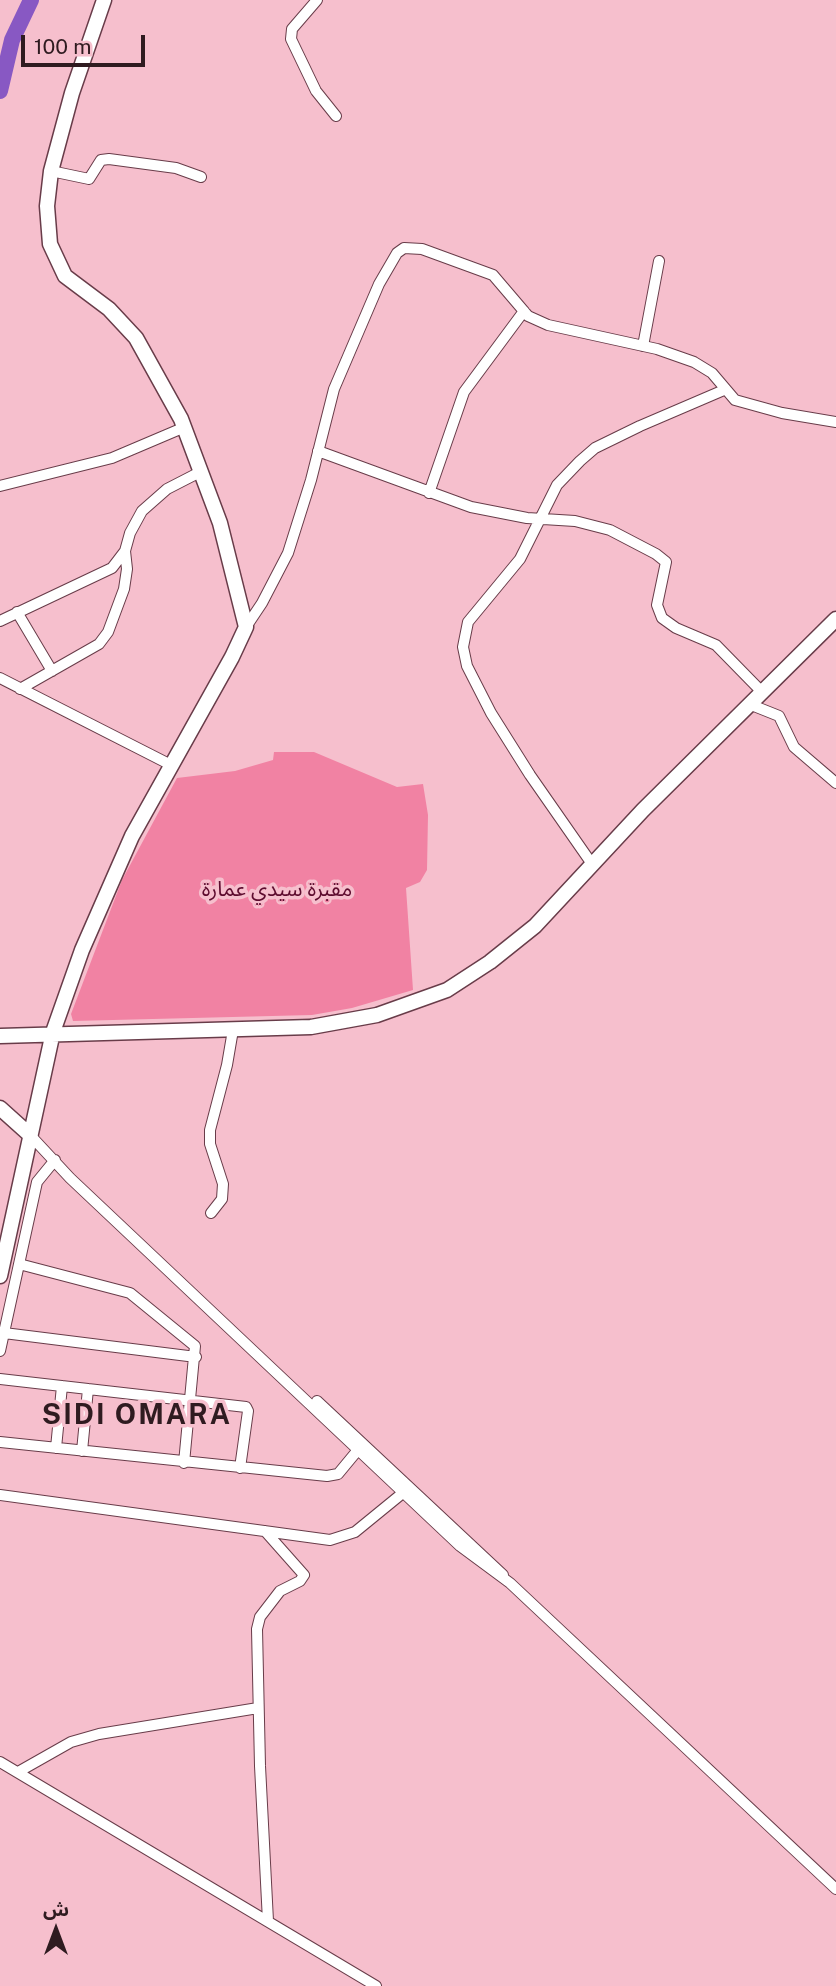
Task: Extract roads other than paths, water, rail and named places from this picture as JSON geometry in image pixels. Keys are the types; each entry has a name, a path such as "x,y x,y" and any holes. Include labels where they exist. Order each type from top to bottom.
{"main road":[{"path":"0,1276 53,1032 103,898 132,836 246,627 220,523 185,427 136,338 109,309 65,276 54,258 47,206 51,171 72,93 104,0"},
{"path":"0,1036 53,1032 233,1030 343,1023 414,1004 447,990 513,945 836,619"},
{"path":"0,1108 30,1135"}],"street":[{"path":"317,0 292,29 291,39 316,91 336,116"},
{"path":"51,171 89,179 101,160 109,159 176,168 201,177"},
{"path":"246,627 262,603 288,552 334,389 379,284 397,253 413,246 493,275 524,312 548,325 643,346 704,367 735,400 754,407 836,422"},
{"path":"643,346 659,261"},
{"path":"429,493 464,392 524,312"},
{"path":"592,864 491,713 467,666 463,648 468,622 520,559 563,477 595,448 724,390"},
{"path":"0,486 112,458 185,427"},
{"path":"318,451 471,507 527,518 575,521 610,530 664,559 666,567 657,605 662,618 676,628 716,645 762,691"},
{"path":"20,689 99,644 108,632 124,589 127,569 125,551 130,533 142,511 167,489 202,471"},
{"path":"0,621 112,568 125,551"},
{"path":"17,612 52,671"},
{"path":"0,678 171,765"},
{"path":"750,704 779,716 794,747 836,783"},
{"path":"211,1213 222,1199 223,1184 210,1144 210,1130 233,1030"},
{"path":"30,1135 361,1447 494,1563 510,1583"},
{"path":"0,1351 37,1182 55,1160"},
{"path":"23,1174 37,1182"},
{"path":"12,1226 27,1229"},
{"path":"19,1264 139,1298 195,1346 184,1462"},
{"path":"4,1333 196,1357"},
{"path":"0,1379 248,1408 240,1468"},
{"path":"56,1448 62,1386"},
{"path":"82,1451 88,1389"},
{"path":"0,1442 333,1476 361,1447"},
{"path":"361,1447 460,1546 510,1583 836,1889"},
{"path":"0,1495 314,1539 346,1536 404,1492"},
{"path":"265,1531 304,1575 300,1581 280,1591 260,1617 257,1629 268,1922"},
{"path":"18,1772 71,1742 89,1737 258,1708"},
{"path":"0,1762 376,1986"}],"waterway":[{"path":"0,91 12,40 31,0"}],"district":[{"name":"SIDI OMARA","path":"137,1415"}],"park label":[{"name":"مقبرة سيدي عمارة","path":"277,890"}]}
